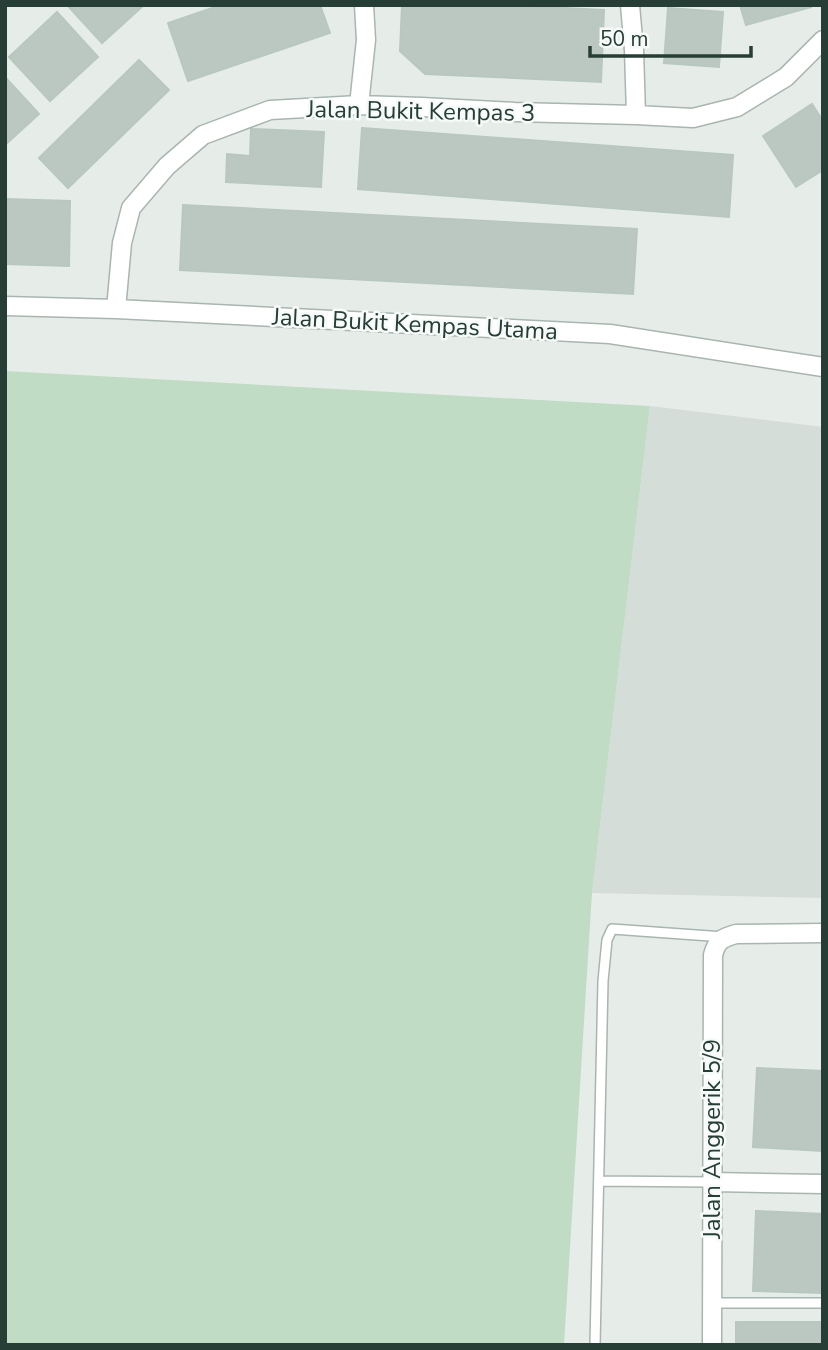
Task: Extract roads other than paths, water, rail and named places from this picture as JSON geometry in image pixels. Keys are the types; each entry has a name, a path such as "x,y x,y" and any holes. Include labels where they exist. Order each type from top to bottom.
{"street":[{"path":"359,105 366,40 364,5"},
{"path":"630,5 636,115"},
{"name":"Jalan Bukit Kempas 3","path":"116,309 122,243 131,208 167,166 204,135 270,110 359,105 693,118 737,107 786,77 823,40"},
{"name":"Jalan Bukit Kempas Utama","path":"5,306 116,309 610,334 823,367"},
{"path":"724,937 736,934 823,933"},
{"name":"Jalan Anggerik 5/9","path":"712,1345 713,955 715,945 724,937"},
{"path":"713,1182 823,1184"}],"lane":[{"path":"596,1345 604,960 607,940 612,929 724,937"},
{"path":"599,1181 713,1182"},
{"path":"712,1303 823,1303"}]}
